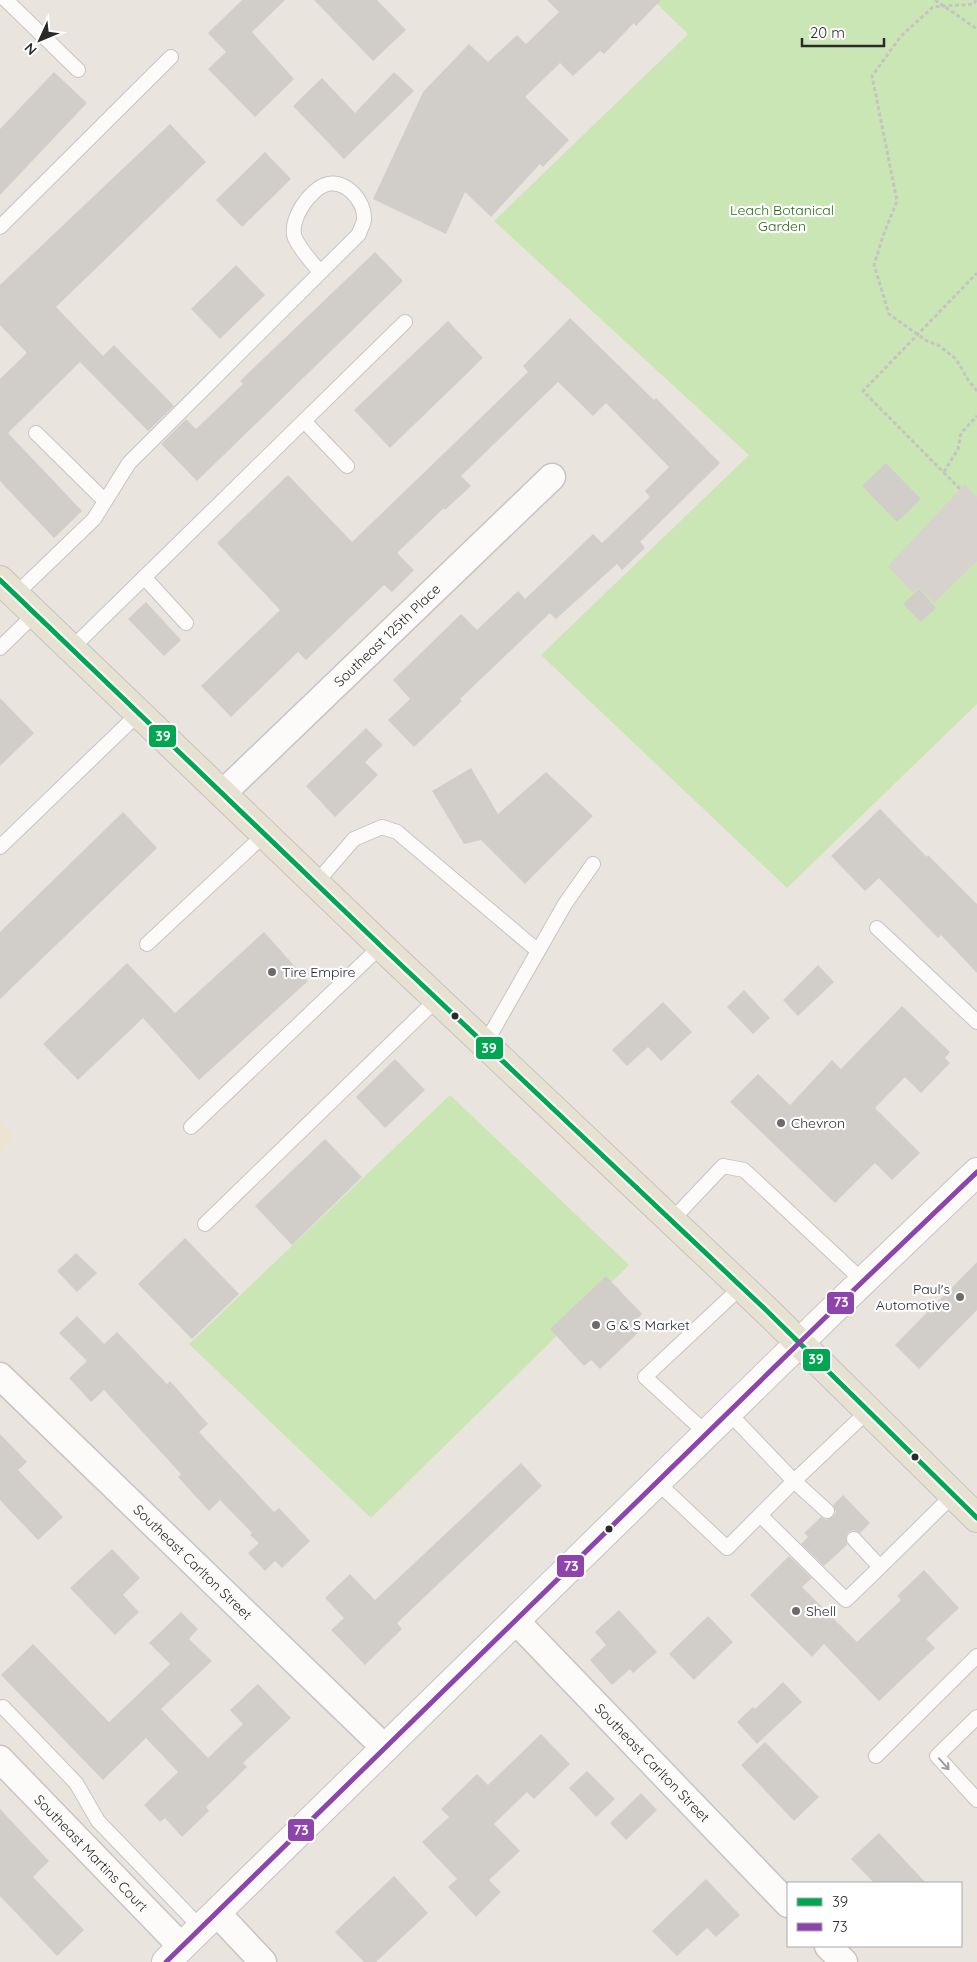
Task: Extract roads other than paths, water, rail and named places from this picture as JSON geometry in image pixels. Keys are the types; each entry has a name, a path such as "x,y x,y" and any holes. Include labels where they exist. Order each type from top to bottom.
{"main road":[{"path":"8,588 381,946 799,1342 977,1518"},
{"path":"174,1955 799,1342 977,1172"}],"street":[{"name":"Southeast 125th Place","path":"222,794 552,477"},
{"name":"Southeast Carlton Street","path":"0,1376 385,1748"},
{"name":"Southeast Carlton Street","path":"515,1620 787,1903"},
{"name":"Southeast Martins Court","path":"0,1759 174,1955"},
{"path":"209,1920 264,1962"},
{"path":"829,1947 844,1962"}],"lane":[{"path":"6,0 78,70"},
{"path":"0,228 171,57"},
{"path":"8,588 94,518 129,463 359,234 364,219 357,195 342,185 328,184 314,192 300,207 294,221 294,236 303,253 320,272"},
{"path":"71,648 406,322"},
{"path":"304,421 347,466"},
{"path":"36,433 106,501"},
{"path":"144,578 186,622"},
{"path":"0,648 35,614"},
{"path":"0,847 139,713"},
{"path":"316,882 354,839 382,827 397,832 538,951"},
{"path":"147,944 265,834"},
{"path":"485,1044 565,904 593,864"},
{"path":"877,928 977,1022"},
{"path":"191,1127 381,946"},
{"path":"205,1224 437,999"},
{"path":"671,1221 723,1166 744,1170 863,1280"},
{"path":"706,1433 644,1377 741,1287"},
{"path":"657,1482 727,1548 868,1411"},
{"path":"728,1412 794,1481 826,1511"},
{"path":"760,1515 846,1600 953,1495"},
{"path":"854,1539 880,1566"},
{"path":"876,1756 977,1656"},
{"path":"3,1707 76,1783 98,1821 209,1920"},
{"path":"977,1718 937,1756 977,1800"}],"place":[{"name":"Tire Empire","path":"272,972"},
{"name":"Chevron","path":"781,1123"},
{"name":"Paul's Automotive","path":"960,1297"},
{"name":"G & S Market","path":"596,1325"},
{"name":"Shell","path":"796,1611"}],"park label":[{"name":"Leach Botanical Garden","path":"782,218"}]}
